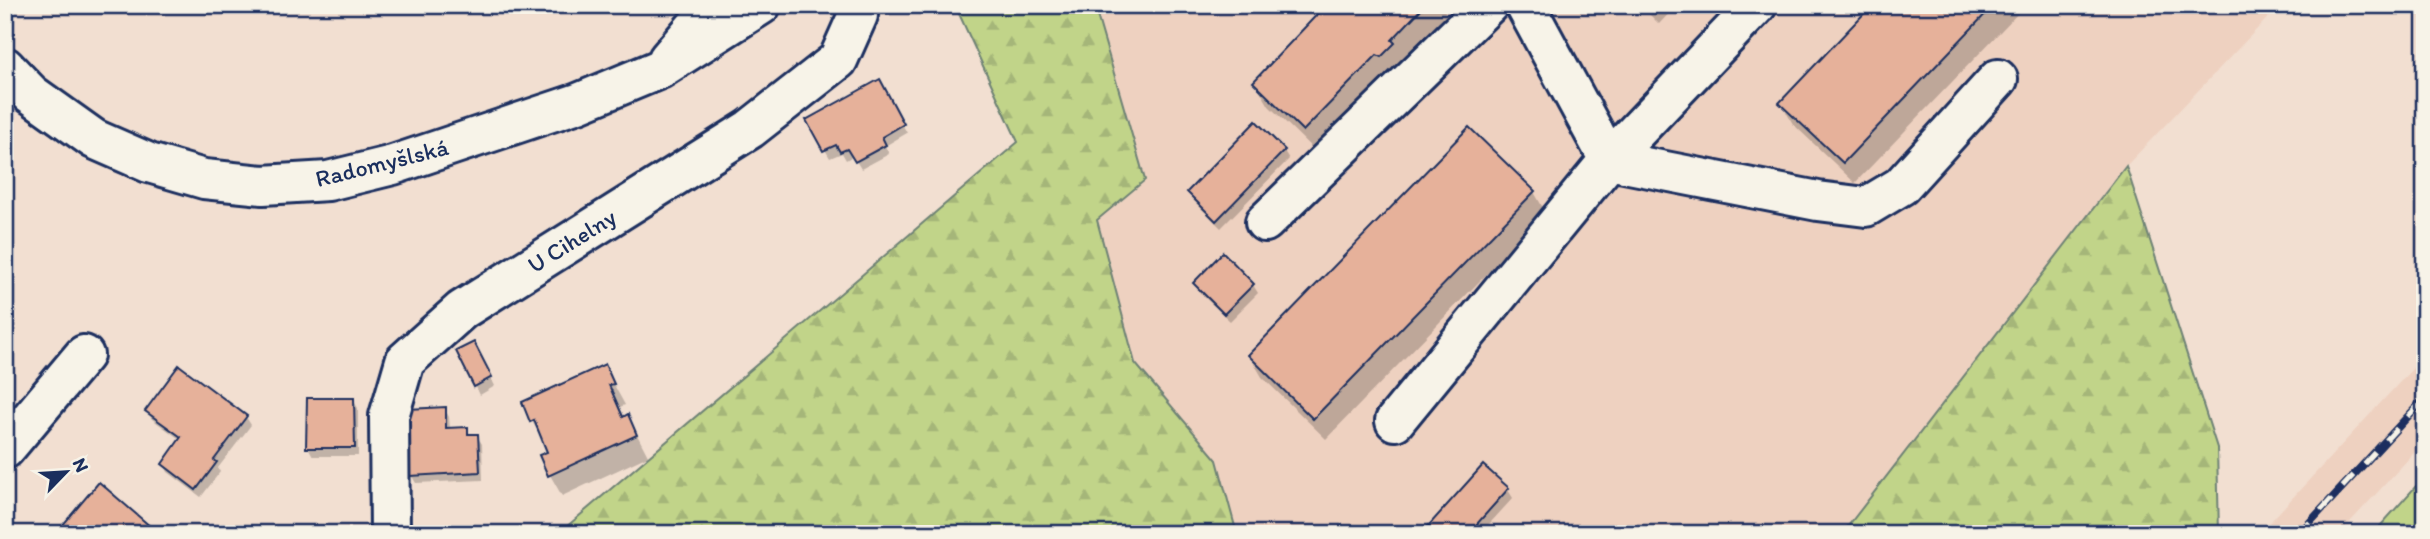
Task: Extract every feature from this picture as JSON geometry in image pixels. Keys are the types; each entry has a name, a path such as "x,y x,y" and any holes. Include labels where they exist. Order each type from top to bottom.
{"street":[{"path":"660,69 714,5"},
{"name":"Radomyšlská","path":"5,67 31,94 94,139 149,163 204,178 263,185 328,181 393,165 578,103 660,69 761,5"},
{"name":"U Cihelny","path":"390,534 389,416 405,361 462,310 750,129 838,60 858,15 855,5"},
{"path":"1265,222 1488,5"},
{"path":"1525,5 1609,160"},
{"path":"1395,421 1609,160 1758,5"},
{"path":"1609,160 1818,201 1866,207 1901,186 1998,79"},
{"path":"5,449 84,355"}],"shaded area":[{"path":"1094,5 2280,5 2126,166 1842,534 1237,534 1217,460 1135,363 1097,220 1145,180"},
{"path":"2425,355 2425,441 2339,534 2259,534"}],"green space":[{"path":"955,5 1094,5 1145,180 1097,220 1135,363 1217,460 1237,534 558,534 1018,142"},
{"path":"2126,166 2217,448 2219,534 1842,534"},
{"path":"2425,476 2425,534 2373,534"}],"building":[{"path":"1326,5 1425,5 1392,40 1395,43 1381,57 1377,55 1303,131 1253,82"},
{"path":"1872,5 1994,5 1843,163 1779,103"},
{"path":"880,79 904,124 882,137 886,145 855,162 847,149 840,152 836,145 823,151 806,120"},
{"path":"1256,121 1285,150 1216,221 1187,192"},
{"path":"1469,127 1535,191 1313,419 1248,355"},
{"path":"1223,252 1254,284 1224,314 1193,283"},
{"path":"474,342 492,377 474,387 456,351"},
{"path":"605,364 614,384 609,385 623,417 628,414 637,435 548,476 539,455 547,452 534,420 530,422 522,402"},
{"path":"179,365 247,416 214,460 217,462 196,490 162,464 181,437 145,411"},
{"path":"307,398 354,398 355,448 306,448"},
{"path":"446,407 446,428 468,427 468,434 478,434 480,472 410,476 408,409"},
{"path":"1483,465 1509,488 1468,534 1421,534"},
{"path":"99,482 159,534 70,534 61,527"}],"railway":[{"path":"2299,534 2425,398"}]}
